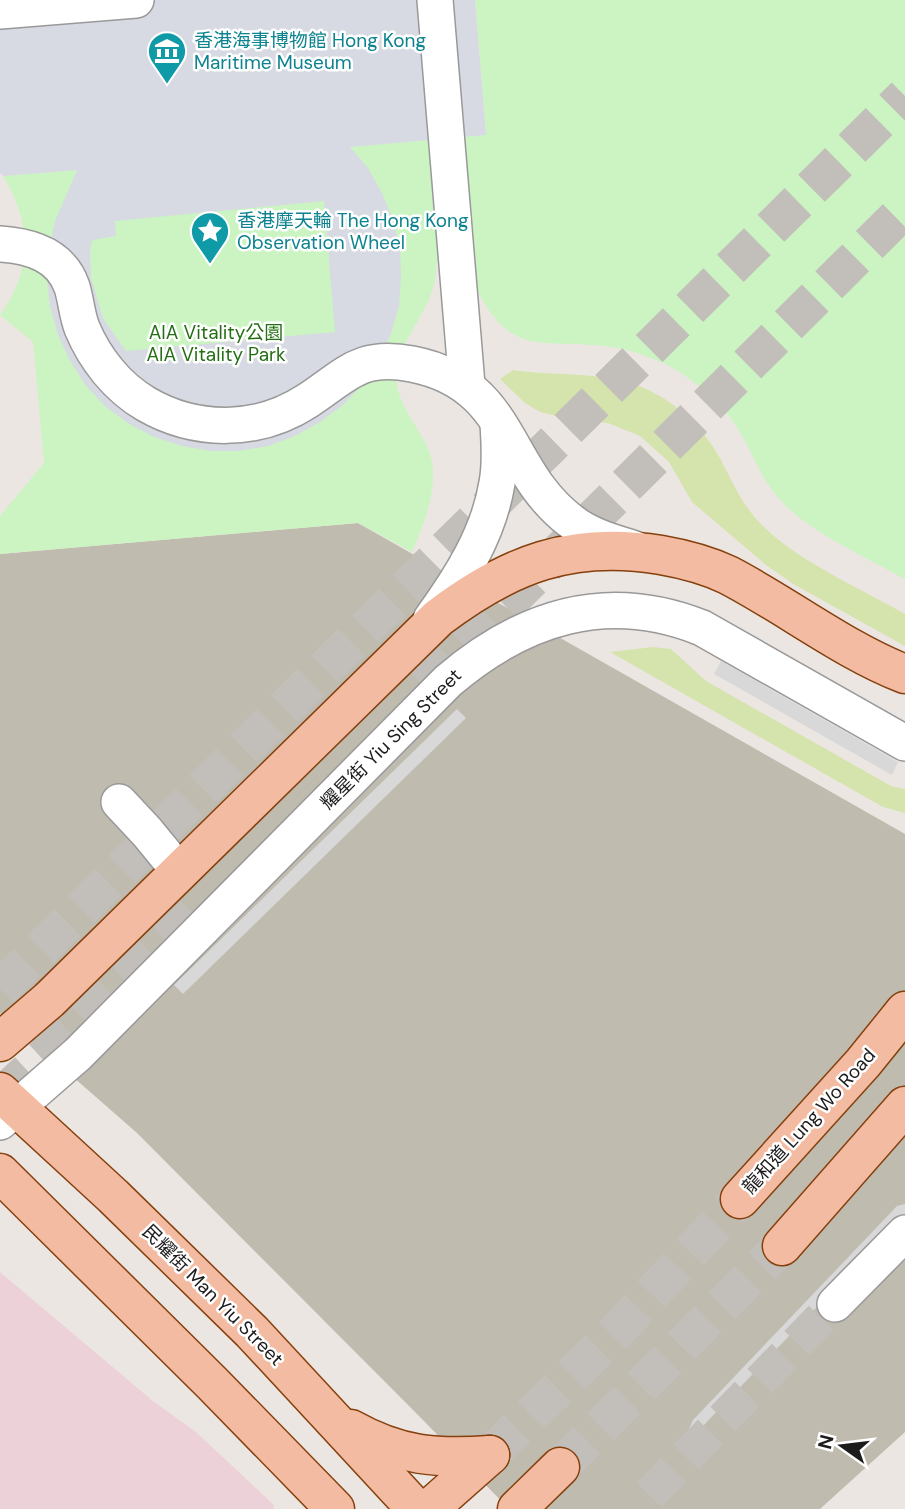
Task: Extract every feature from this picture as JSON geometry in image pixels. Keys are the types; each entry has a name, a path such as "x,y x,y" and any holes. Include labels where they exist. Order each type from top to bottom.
{"main road":[{"path":"0,1042 49,1000 438,618 479,588 522,568 567,554 592,551 646,553 678,558 725,574 878,662 905,674"},
{"name":"龍和道 Lung Wo Road","path":"740,1199 863,1063 905,1011"},
{"path":"782,1246 905,1106"},
{"name":"民耀街 Man Yiu Street","path":"6,1108 113,1196 233,1313 416,1509"},
{"path":"0,1173 335,1509"},
{"path":"334,1420 366,1438 408,1453 444,1458 490,1455 429,1509"},
{"path":"517,1509 560,1466"}],"street":[{"path":"0,12 136,0"},
{"path":"435,0 467,385"},
{"path":"0,244 16,245 49,256 57,263 72,288 82,327 92,349 106,370 142,402 164,414 212,426 237,425 285,413 351,369 379,360 440,370 467,385 484,401 544,494 570,521 589,533 646,553"},
{"path":"420,635 455,585 474,553 485,527 498,481 498,422"},
{"name":"耀星街 Yiu Sing Street","path":"6,1108 78,1054 448,681 478,657 521,632 566,617 609,610 652,612 675,617 702,628 905,743"},
{"path":"118,802 179,871"},
{"path":"835,1304 905,1233"}],"shaded area":[{"path":"0,0 475,0 486,135 350,147 368,168 393,220 400,248 399,306 391,334 379,360 363,384 343,405 320,422 295,436 268,446 239,451 210,451 182,446 154,437 129,424 106,407 86,386 70,361 58,335 50,307 47,279 49,250 55,221 77,170 3,176 0,173","holes":["324,201 335,332 126,351 103,318 91,278 92,240 116,236 115,221"]},
{"path":"358,523 905,834 905,1432 820,1509 509,1509 137,1133 0,1013 0,554"},
{"path":"721,661 898,762 892,775 714,674"},
{"path":"457,709 466,718 183,994 174,985"},
{"path":"905,1204 905,1215 680,1450 693,1420 897,1206"},
{"path":"0,1272 153,1401 196,1432 273,1504 274,1509 0,1509"}],"green space":[{"path":"475,0 905,0 905,579 841,544 795,514 775,494 730,417 706,392 679,372 653,359 620,349 530,340 515,335 502,326 490,311 477,290 461,137 486,134"},
{"name":"AIA Vitality公園 AIA Vitality Park","path":"428,140 437,232 434,284 426,306 403,349 397,371 399,394 426,444 433,465 429,504 412,552 358,523 0,554 0,516 44,463 33,342 0,315 18,281 25,246 19,211 3,176"},
{"path":"513,370 596,376 628,382 668,401 689,418 707,438 745,504 764,527 795,552 905,614 905,646 795,585 766,565 692,502 669,462 640,436 608,423 568,419 540,412 525,403 500,379"},
{"path":"653,647 671,649 706,681 891,786 905,789 905,813 883,807 610,652"}],"tunnel":[{"path":"0,989 905,96"},
{"path":"424,686 905,209"},
{"path":"0,1097 101,1004 199,908"},
{"path":"490,1455 615,1333 740,1199"},
{"path":"560,1467 782,1246"},
{"path":"649,1495 835,1304"}],"place":[{"name":"香港海事博物館 Hong Kong Maritime Museum","path":"167,85"},
{"name":"香港摩天輪 The Hong Kong Observation Wheel","path":"210,265"}]}
